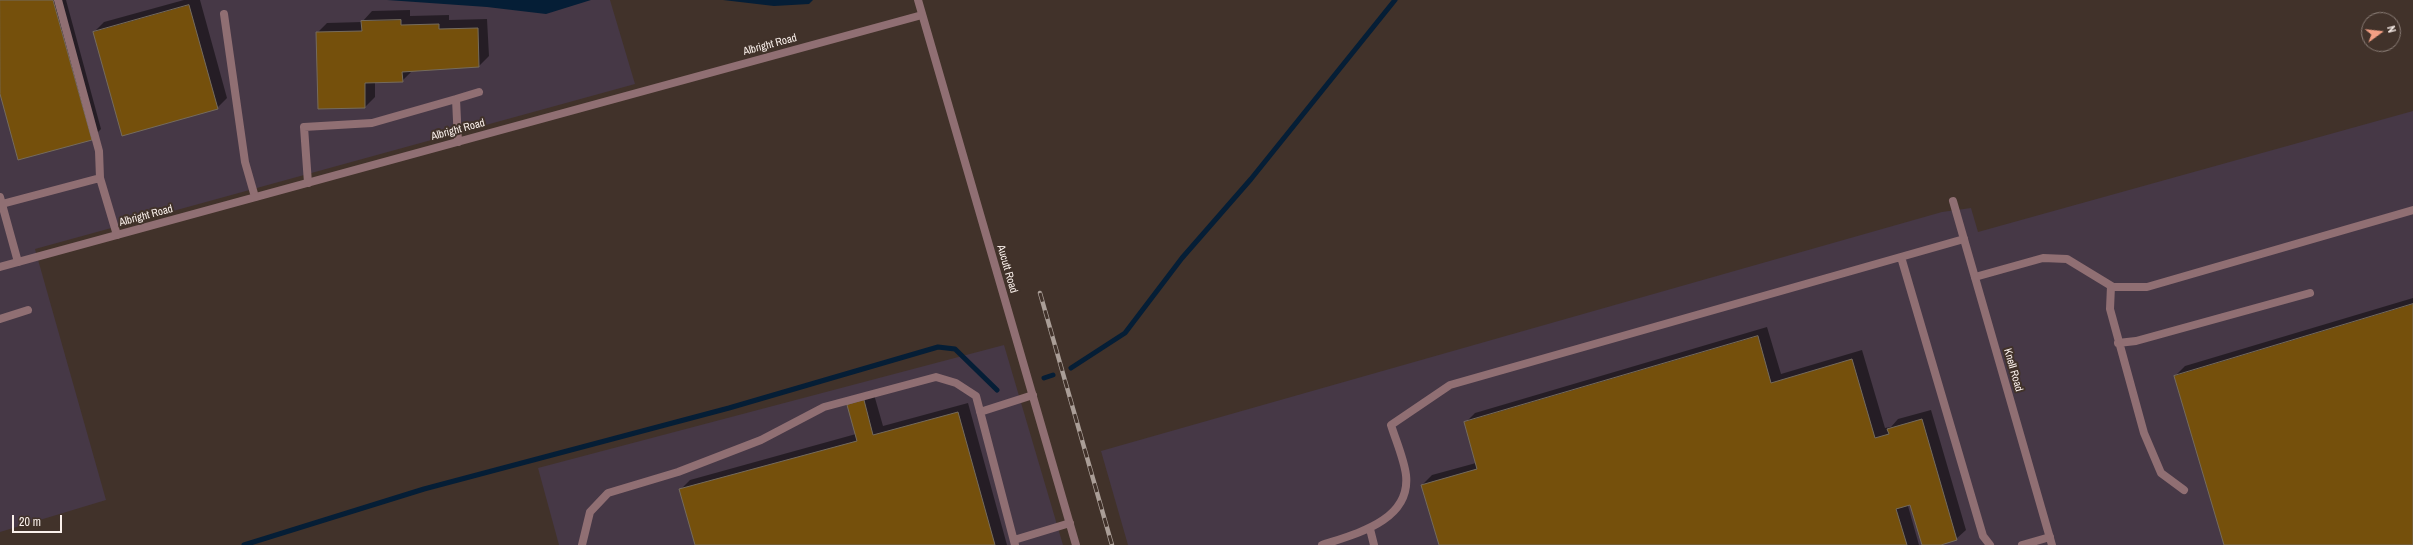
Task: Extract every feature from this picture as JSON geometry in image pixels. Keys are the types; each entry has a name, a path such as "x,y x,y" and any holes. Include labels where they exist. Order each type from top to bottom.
{"street":[{"path":"58,0 99,151 100,178 117,235"},
{"name":"Aucutt Road","path":"918,0 1076,545"},
{"path":"224,14 245,162 255,197"},
{"name":"Albright Road","path":"0,267 922,15"},
{"path":"308,183 304,127 372,123 479,92"},
{"path":"456,99 458,142"},
{"path":"18,262 1,200 100,178"},
{"name":"Knell Road","path":"1953,201 2051,541"},
{"path":"1975,277 2043,258 2067,259 2111,286 2147,287 2413,210"},
{"path":"1322,545 1370,529 1388,517 1405,496 1406,475 1392,425 1450,385 1964,239"},
{"path":"1901,257 1983,536 1990,545"},
{"path":"2111,286 2110,309 2118,343 2144,433 2161,473 2184,490"},
{"path":"2118,343 2136,341 2310,293"},
{"path":"0,319 28,310"},
{"path":"582,545 590,512 608,493 678,472 761,440 824,407 936,377 956,383 976,396 1015,542 1070,523"},
{"path":"980,412 1033,395"},
{"path":"1370,529 1374,545"},
{"path":"2022,545 2051,541"}],"shaded area":[{"path":"0,0 610,0 635,84 35,249 106,500 0,532"},
{"path":"2413,111 2413,545 1128,545 1101,451 1942,212 1971,208 1978,232"},
{"path":"1004,345 1063,545 559,545 538,468"}],"water":[{"path":"387,0 591,0 546,14 487,7"},
{"path":"723,0 813,0 809,4 774,6"}],"building":[{"path":"0,0 53,0 92,140 18,160 0,94"},
{"path":"189,5 218,109 122,136 93,32"},
{"path":"401,20 401,25 439,24 439,29 478,28 479,67 402,72 403,82 365,83 365,108 318,109 316,32 362,31 361,21"},
{"path":"2413,304 2413,545 2224,545 2174,376"},
{"path":"1758,336 1771,383 1852,359 1875,438 1889,434 1887,429 1922,419 1957,540 1941,545 1922,545 1910,505 1896,509 1907,545 1439,545 1421,485 1477,469 1464,422"},
{"path":"864,400 873,435 958,412 995,545 695,545 679,489 857,441 847,405"}],"waterway":[{"path":"1071,368 1125,333 1182,258 1251,179 1395,0"},
{"path":"244,545 424,489 729,408 938,347 955,349 997,390"},
{"path":"1044,378 1053,375"}],"railway":[{"path":"1040,293 1112,545"}]}
